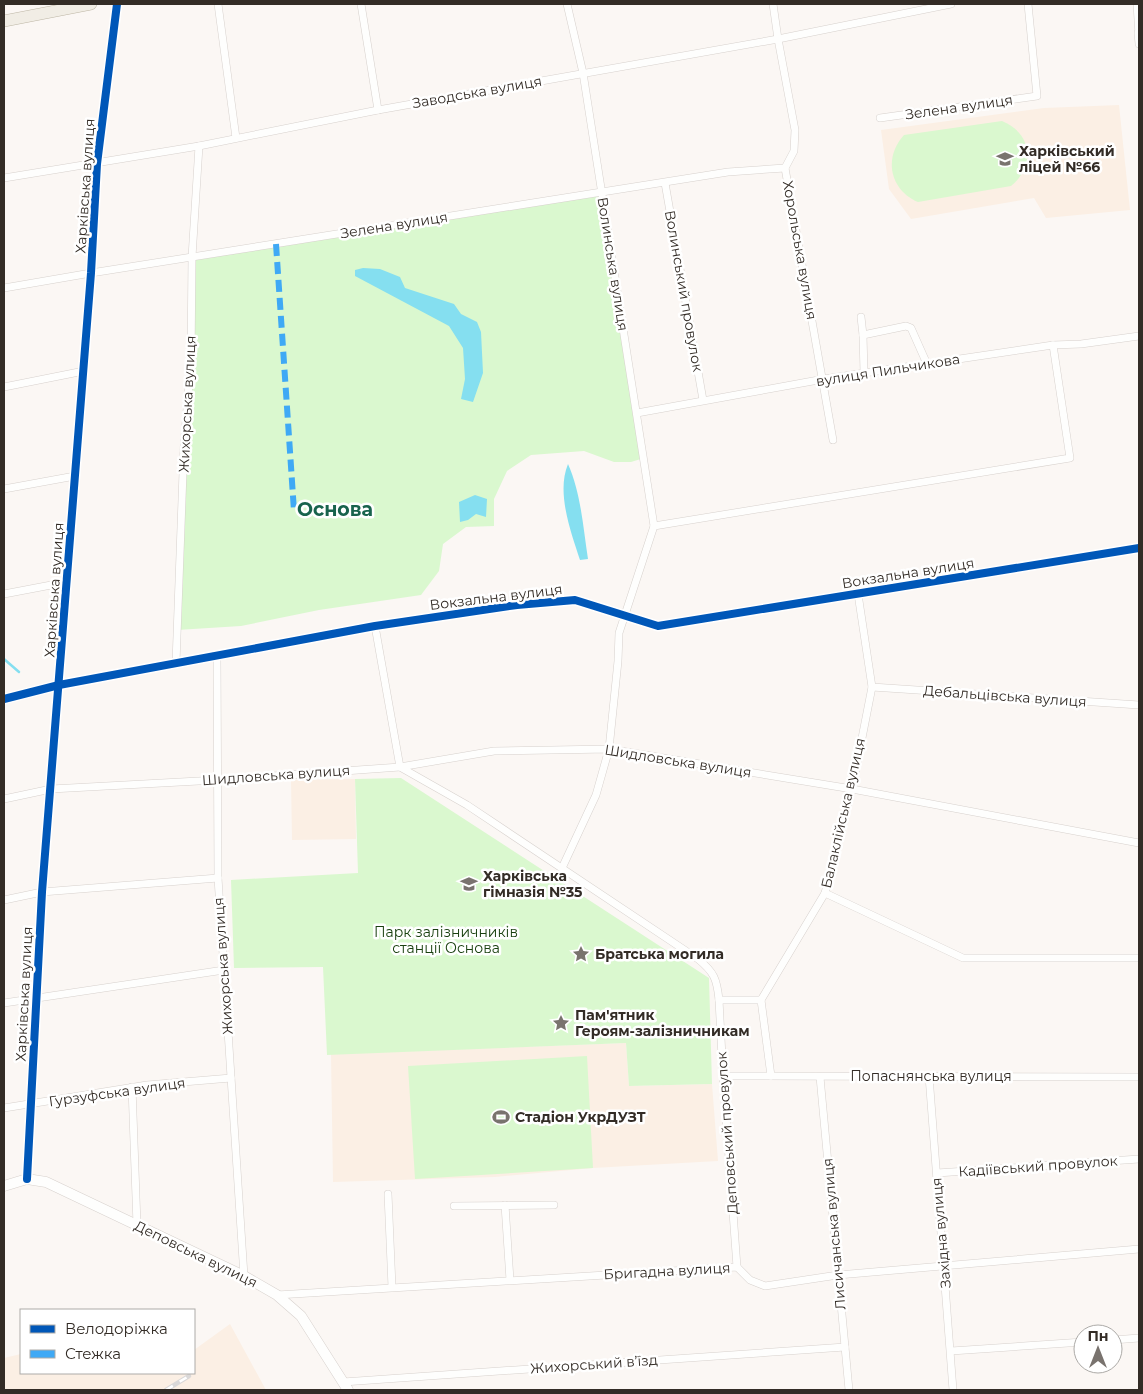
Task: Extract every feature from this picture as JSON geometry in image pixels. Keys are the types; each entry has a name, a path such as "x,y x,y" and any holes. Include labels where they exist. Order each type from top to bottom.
{"main road":[{"path":"4,21 91,4"},
{"name":"Деповська вулиця","path":"4,1186 27,1179 46,1182 244,1276 277,1295 301,1316 345,1386"}],"street":[{"name":"Харківська вулиця","path":"27,1179 42,892 84,371 97,164 117,4"},
{"path":"218,4 236,138"},
{"path":"361,4 378,110"},
{"name":"Волинська вулиця","path":"567,4 583,73 654,526"},
{"name":"Хорольська вулиця","path":"773,4 795,130 794,151 785,168 824,379 833,440"},
{"name":"Заводська вулиця","path":"4,178 199,146 378,110 778,38 951,4"},
{"name":"Зелена вулиця","path":"880,118 1037,96 1028,4"},
{"path":"1137,4 1139,44"},
{"name":"Жихорська вулиця","path":"176,663 184,445 192,360 192,257 199,146"},
{"name":"Зелена вулиця","path":"4,288 601,194 728,172 785,168"},
{"name":"Волинський провулок","path":"665,183 703,400"},
{"path":"861,317 864,373"},
{"path":"863,335 906,326 911,328 927,364"},
{"name":"вулиця Пильчикова","path":"637,413 824,379 1053,345 1081,344 1139,336"},
{"path":"562,868 596,795 609,749 619,633 654,526 1070,458 1053,345"},
{"path":"4,387 84,371"},
{"path":"4,489 75,476"},
{"name":"Вокзальна вулиця","path":"4,699 59,685 375,626 517,604 575,600 658,626 1139,548"},
{"path":"4,594 67,582"},
{"name":"Балаклійська вулиця","path":"761,1000 825,893 852,789 872,687 858,594"},
{"path":"375,626 400,767"},
{"name":"Жихорська вулиця","path":"217,656 218,878 244,1276"},
{"name":"Дебальцівська вулиця","path":"872,687 1139,705"},
{"name":"Шидловська вулиця","path":"4,799 51,789 400,767 494,751 609,749 852,789 1139,844"},
{"name":"Деповський провулок","path":"400,767 467,805 706,966 713,974 718,986 737,1266"},
{"path":"4,900 42,892 218,878"},
{"path":"825,893 963,958 1139,958"},
{"path":"4,1003 224,970"},
{"path":"719,1000 761,1000 771,1076"},
{"name":"Попаснянська вулиця","path":"723,1076 1139,1077"},
{"name":"Західна вулиця","path":"929,1076 953,1390"},
{"name":"Лисичанська вулиця","path":"820,1077 849,1390"},
{"name":"Гурзуфська вулиця","path":"4,1108 132,1087 230,1078"},
{"path":"132,1087 137,1225"},
{"name":"Кадіївський провулок","path":"937,1173 1139,1159"},
{"path":"388,1194 392,1288"},
{"path":"505,1204 510,1280"},
{"path":"454,1206 554,1204"},
{"name":"Бригадна вулиця","path":"277,1295 737,1266 750,1280 765,1286 838,1275 1139,1249"},
{"path":"1123,1339 1139,1338"},
{"path":"951,1351 1073,1343"},
{"name":"Жихорський в’їзд","path":"345,1386 845,1347"}],"shaded area":[{"name":"Харківський ліцей №66","path":"1119,105 1130,210 1046,218 1034,198 911,219 889,189 881,130 1044,108"},
{"path":"355,779 356,839 292,840 291,780"},
{"path":"626,1043 629,1086 712,1084 718,1161 593,1168 495,1177 333,1182 331,1054"},
{"path":"230,1324 266,1390 4,1390 4,1358 20,1354 20,1374 195,1374 195,1349"}],"green space":[{"path":"1002,121 1020,133 1027,150 1027,160 1024,169 1011,186 918,202 908,197 901,190 893,173 892,163 893,153 904,135"},
{"path":"601,193 644,458 631,462 614,462 584,451 531,455 507,471 494,499 494,526 466,527 443,544 439,571 421,595 319,610 241,626 177,630 192,257"},
{"name":"Парк залізничників станції Основа","path":"401,778 709,978 712,1084 629,1086 626,1043 327,1055 323,967 234,968 231,880 358,873 355,779"},
{"name":"Стадіон УкрДУЗТ","path":"587,1056 593,1168 415,1179 408,1066"}],"water":[{"path":"363,268 380,269 400,277 405,288 454,304 461,314 477,322 481,332 483,373 473,402 461,399 465,379 463,348 449,326 355,276 355,270"},
{"path":"568,464 579,498 588,559 580,560 566,512 564,487"},
{"path":"475,495 487,499 486,517 476,514 468,520 460,522 459,502"}],"waterway":[{"path":"4,659 19,672"}],"railway":[{"path":"166,1390 189,1376"}],"marked path":[{"path":"276,244 294,511"}],"cycle path":[{"path":"27,1179 42,892 91,273 97,164 117,4"},
{"path":"4,699 59,685 375,626 517,605 575,600 658,626 1139,548"}],"place":[{"name":"Харківський ліцей №66","path":"1005,159"},
{"name":"Харківська гімназія №35","path":"469,884"},
{"name":"Братська могила","path":"581,954"},
{"name":"Пам'ятник Героям-залізничникам","path":"561,1023"},
{"name":"Стадіон УкрДУЗТ","path":"501,1117"}],"district":[{"name":"Основа","path":"335,509"}]}
